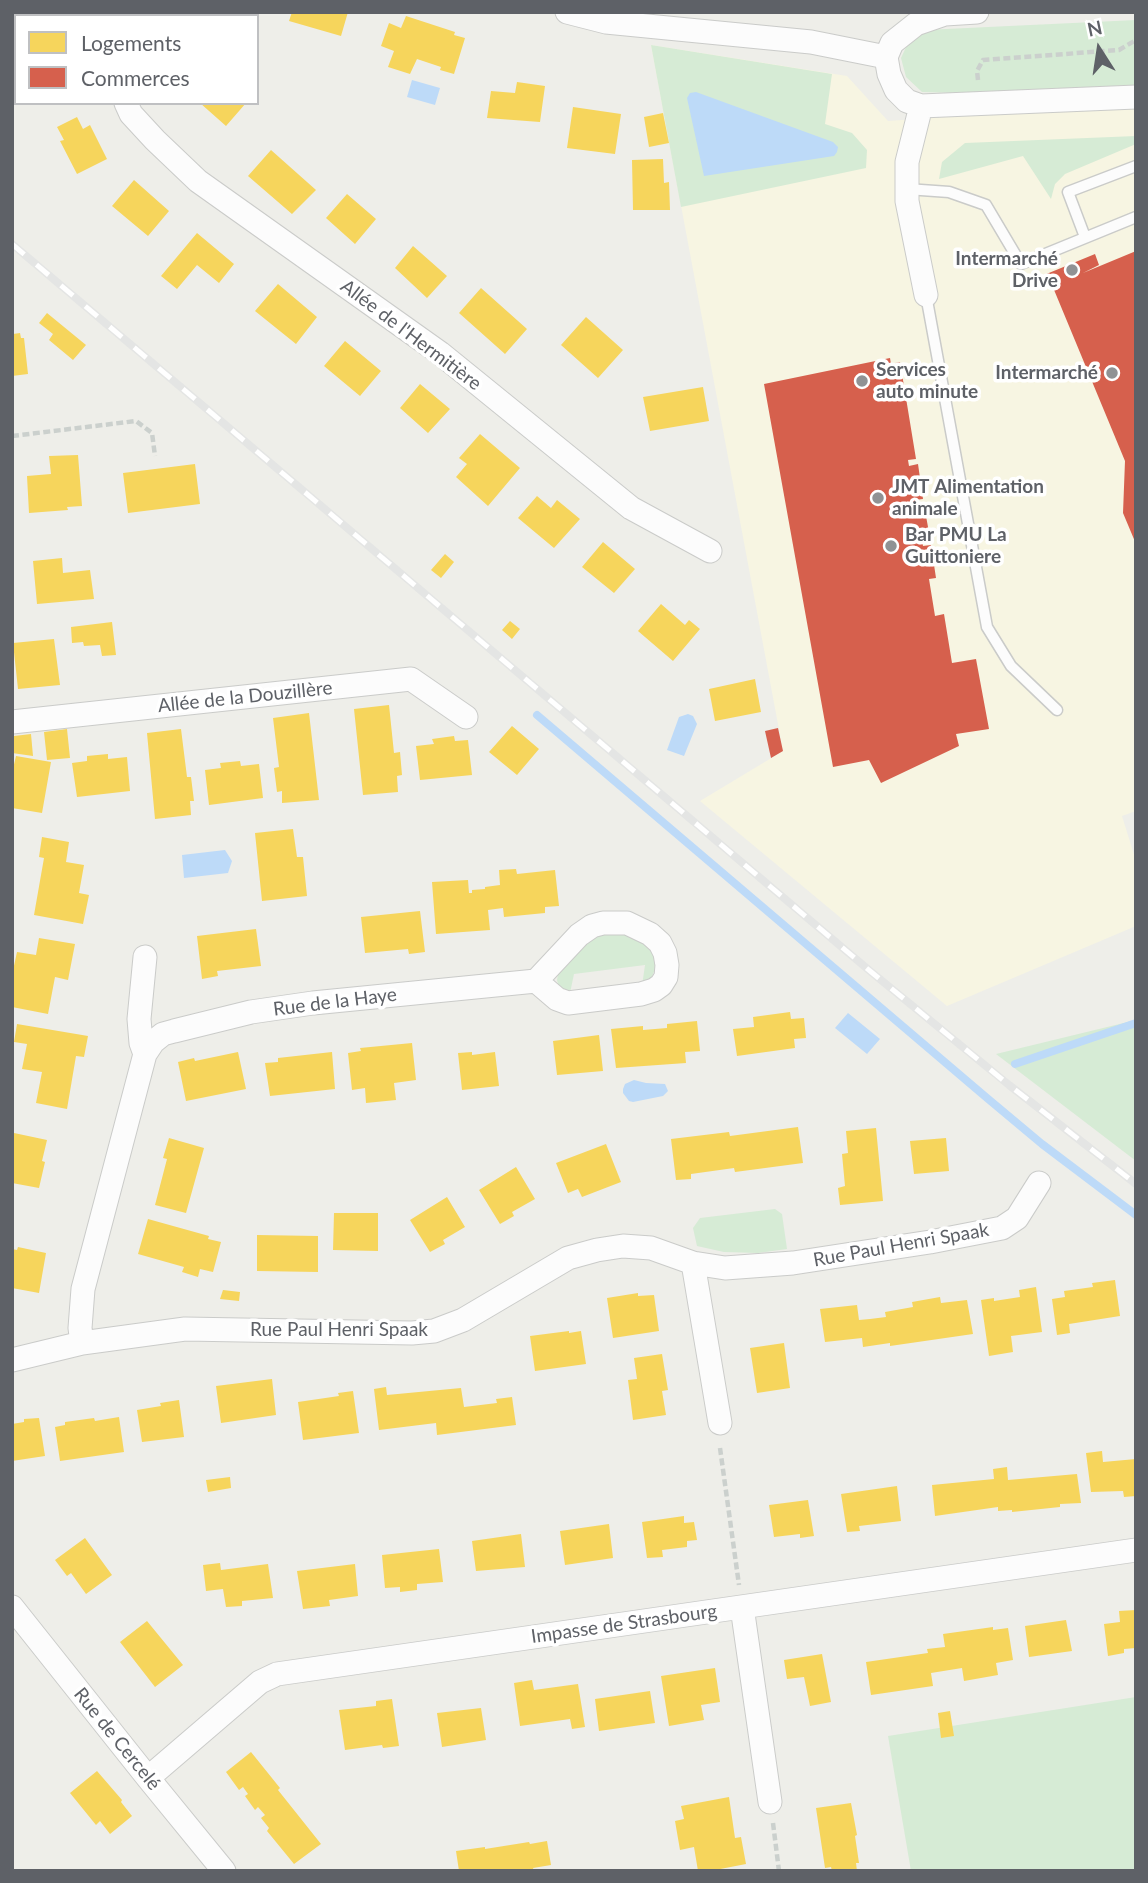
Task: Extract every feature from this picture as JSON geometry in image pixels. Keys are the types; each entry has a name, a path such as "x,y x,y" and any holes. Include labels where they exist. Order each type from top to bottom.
{"street":[{"path":"566,12 606,22 811,42 886,57"},
{"path":"976,12 945,14 916,24 892,43 886,57 889,74 896,90 907,101 922,106 1136,97"},
{"name":"Allée de l'Hermitière","path":"127,105 131,114 155,140 198,181 440,353 631,508 710,551"},
{"path":"922,106 907,162 906,201 926,295"},
{"name":"Allée de la Douzillère","path":"12,722 411,679 466,717"},
{"path":"603,923 627,923 650,934 660,943 665,953 666,977 654,990 641,994 568,1003 557,999 536,981 579,934 603,923"},
{"path":"82,1343 80,1328 83,1289 145,1054 139,1019 145,957"},
{"name":"Rue de la Haye","path":"145,1054 163,1034 251,1012 313,1003 536,981"},
{"name":"Rue Paul Henri Spaak","path":"12,1360 82,1343 184,1329 434,1331 463,1320 550,1267 583,1253 623,1246 644,1247 693,1263 725,1268 793,1263 1002,1228 1017,1218 1039,1183"},
{"path":"693,1263 720,1423"},
{"name":"Impasse de Strasbourg","path":"148,1778 260,1682 277,1674 1136,1550"},
{"name":"Rue de Cercelé","path":"12,1606 224,1871"},
{"path":"742,1607 770,1802"}],"lane":[{"path":"1085,237 1068,192 1136,166"},
{"path":"907,189 949,192 986,205 1021,264 1136,217"},
{"path":"926,295 987,627 1011,666 1057,710"}],"path":[{"path":"980,104 977,71 983,60 1119,50 1136,40"},
{"path":"12,436 136,421 152,433 155,456"},
{"path":"720,1423 719,1437 742,1607"},
{"path":"770,1802 779,1871"}],"shaded area":[{"path":"651,45 847,76 888,121 1136,103 1136,811 1122,816 1136,861 1136,926 947,1006 700,801 783,751"}],"green space":[{"path":"1136,20 1136,85 957,93 922,92 906,77 901,58 907,45 925,30"},
{"path":"651,45 832,74 825,124 852,133 867,150 866,168 681,207"},
{"path":"1136,136 1136,144 1065,174 1055,184 1051,199 1023,156 939,179 942,162 965,143"},
{"path":"621,930 639,936 655,951 656,967 650,981 642,986 645,965 574,974 570,993 559,988 557,980 560,963 577,941"},
{"path":"1136,1020 1136,1161 996,1054"},
{"path":"775,1209 782,1214 787,1249 758,1253 724,1252 697,1246 693,1228 700,1218"},
{"path":"1136,1697 1136,1871 911,1871 888,1736"}],"water":[{"path":"412,80 440,88 435,105 407,97"},
{"path":"696,92 833,142 838,147 837,152 834,156 704,176 687,98 690,93"},
{"path":"688,714 693,716 697,724 684,756 667,750 679,717"},
{"path":"225,850 232,861 228,873 184,878 182,855"},
{"path":"848,1013 880,1039 867,1054 835,1028"},
{"path":"634,1080 665,1084 668,1091 663,1096 629,1101 623,1089 625,1084"}],"building: Logements":[{"path":"292,12 348,12 341,36 289,21"},
{"path":"406,16 455,32 454,35 465,38 454,74 417,59 410,74 388,67 394,51 381,46 389,23 401,28"},
{"path":"517,82 545,86 540,122 487,118 491,91 515,93"},
{"path":"202,105 244,105 226,126"},
{"path":"573,107 621,114 615,154 567,148"},
{"path":"663,113 669,143 649,147 644,117"},
{"path":"77,117 83,129 90,125 107,159 77,174 60,141 64,140 57,127"},
{"path":"271,150 316,190 292,214 248,176"},
{"path":"663,159 664,183 669,182 670,210 633,210 632,160"},
{"path":"134,180 169,211 148,236 112,206"},
{"path":"347,194 376,219 355,244 326,218"},
{"path":"197,233 234,264 219,283 197,265 177,289 161,276"},
{"path":"413,246 447,276 427,298 395,268"},
{"path":"278,284 317,317 296,344 255,311"},
{"path":"481,288 527,329 505,354 459,313"},
{"path":"47,313 86,345 73,360 49,340 53,334 39,323"},
{"path":"586,317 623,350 598,378 561,345"},
{"path":"20,333 21,338 24,338 28,374 12,376 13,334"},
{"path":"345,341 381,371 360,396 324,366"},
{"path":"420,384 450,409 428,433 400,408"},
{"path":"703,387 709,421 650,431 643,397"},
{"path":"480,434 520,468 488,506 456,477 467,464 459,458"},
{"path":"78,455 82,506 67,507 68,510 29,513 27,476 51,474 49,456"},
{"path":"195,464 200,504 128,513 123,473"},
{"path":"537,496 551,508 557,500 580,519 554,548 518,518"},
{"path":"603,542 635,569 614,593 582,567"},
{"path":"445,554 454,562 441,578 431,570"},
{"path":"62,558 63,573 90,570 94,599 37,604 33,561"},
{"path":"661,604 685,625 689,620 700,629 673,661 638,631"},
{"path":"510,621 520,629 512,639 502,630"},
{"path":"112,622 116,655 102,656 100,645 84,646 83,642 72,643 71,627"},
{"path":"54,639 60,685 18,689 13,643"},
{"path":"755,679 761,712 715,721 709,689"},
{"path":"389,705 394,753 400,752 402,775 397,776 398,792 363,795 354,709"},
{"path":"309,713 319,800 282,803 282,791 277,792 274,768 279,767 273,718"},
{"path":"512,726 539,749 517,775 489,752"},
{"path":"67,729 70,758 47,760 44,732"},
{"path":"181,729 187,777 191,777 194,801 190,801 191,815 155,819 147,733"},
{"path":"31,734 33,756 12,753 14,736"},
{"path":"454,736 455,741 468,740 472,775 420,780 416,746 434,744 432,739"},
{"path":"108,754 108,759 127,757 130,791 77,797 72,763 87,761 87,756"},
{"path":"16,756 51,762 42,813 12,808 12,773"},
{"path":"240,761 241,766 259,764 263,798 209,805 205,770 221,768 220,763"},
{"path":"293,829 297,857 303,857 307,896 262,901 255,833"},
{"path":"42,837 69,842 66,862 84,865 79,893 89,895 83,924 34,915 44,858 39,857"},
{"path":"516,869 517,874 555,870 559,906 545,907 545,913 504,917 503,908 488,910 490,930 436,934 432,882 468,880 469,893 472,893 472,890 500,885 499,870"},
{"path":"420,911 425,952 409,954 408,949 365,953 361,917"},
{"path":"256,929 261,966 217,971 218,976 202,979 197,936"},
{"path":"39,938 75,944 68,980 55,977 48,1014 12,1007 12,975 17,952 36,955"},
{"path":"790,1012 791,1019 804,1018 806,1038 794,1039 795,1048 737,1056 733,1029 754,1027 753,1017"},
{"path":"697,1021 700,1051 685,1052 686,1063 616,1068 611,1029 643,1026 643,1030 667,1028 667,1024"},
{"path":"17,1024 88,1036 84,1057 76,1056 67,1109 36,1103 42,1072 22,1069 27,1044 14,1042"},
{"path":"599,1035 603,1071 557,1075 553,1041"},
{"path":"412,1043 416,1080 394,1083 396,1100 366,1103 365,1088 352,1090 348,1053 361,1051 360,1048"},
{"path":"238,1052 246,1089 186,1101 178,1062"},
{"path":"332,1052 335,1089 270,1096 265,1063 278,1062 278,1058"},
{"path":"472,1052 472,1055 495,1052 499,1086 462,1090 458,1053"},
{"path":"798,1127 803,1163 735,1172 734,1168 691,1174 691,1179 676,1180 671,1139 729,1132 730,1136"},
{"path":"876,1128 883,1201 840,1205 838,1188 845,1186 842,1154 848,1153 846,1131"},
{"path":"14,1133 47,1140 39,1188 12,1183"},
{"path":"169,1138 204,1148 186,1213 155,1205 167,1159 163,1158"},
{"path":"946,1138 949,1171 914,1174 910,1141"},
{"path":"606,1144 621,1182 582,1197 578,1189 568,1193 556,1163"},
{"path":"516,1167 535,1199 512,1212 514,1216 500,1224 479,1190"},
{"path":"447,1197 465,1227 443,1240 445,1244 430,1252 410,1220"},
{"path":"334,1213 378,1213 378,1251 333,1250"},
{"path":"148,1219 209,1236 208,1239 221,1242 213,1272 200,1269 198,1277 182,1272 184,1267 138,1254"},
{"path":"257,1235 318,1236 318,1272 257,1271"},
{"path":"18,1247 46,1253 39,1293 12,1288 12,1249 17,1250"},
{"path":"1115,1280 1120,1316 1069,1324 1070,1333 1057,1335 1052,1299 1065,1297 1064,1291 1093,1287 1092,1283"},
{"path":"1036,1287 1042,1332 1011,1336 1013,1352 989,1356 981,1300 1020,1297 1019,1290"},
{"path":"223,1290 240,1292 239,1301 220,1299"},
{"path":"638,1293 638,1296 654,1295 659,1331 613,1338 607,1298"},
{"path":"940,1297 941,1303 967,1300 973,1334 890,1346 890,1343 863,1347 862,1338 825,1342 820,1309 857,1305 859,1320 870,1319 886,1317 885,1312 913,1307 912,1302"},
{"path":"581,1331 586,1364 535,1371 530,1336"},
{"path":"784,1343 790,1388 757,1393 750,1348"},
{"path":"662,1354 668,1390 662,1391 666,1415 633,1420 628,1380 637,1379 634,1358"},
{"path":"272,1379 276,1415 221,1423 216,1386"},
{"path":"386,1387 387,1395 461,1388 464,1407 497,1403 496,1399 512,1397 516,1425 437,1435 436,1423 379,1430 374,1389"},
{"path":"353,1391 359,1433 303,1440 298,1402 339,1396 338,1393"},
{"path":"179,1400 184,1437 142,1442 137,1410"},
{"path":"119,1417 124,1452 60,1461 55,1427 65,1425 65,1422"},
{"path":"39,1418 45,1456 12,1461 12,1424 24,1422 24,1419"},
{"path":"1102,1451 1103,1462 1136,1459 1136,1496 1124,1497 1123,1491 1091,1492 1086,1453"},
{"path":"1007,1467 1008,1480 1077,1474 1081,1503 1012,1512 998,1511 998,1507 935,1516 932,1485 994,1479 993,1469"},
{"path":"230,1477 231,1488 208,1492 206,1480"},
{"path":"897,1486 901,1521 859,1526 860,1531 847,1532 841,1494"},
{"path":"808,1500 814,1536 800,1538 800,1534 774,1537 769,1505"},
{"path":"684,1516 684,1523 694,1522 697,1540 687,1541 687,1547 662,1550 663,1557 647,1558 642,1522"},
{"path":"609,1524 613,1558 565,1565 560,1531"},
{"path":"521,1534 525,1567 476,1571 472,1541"},
{"path":"85,1538 112,1575 86,1594 71,1573 67,1576 55,1560"},
{"path":"439,1549 443,1582 417,1584 417,1590 400,1592 400,1587 385,1588 382,1555"},
{"path":"220,1563 221,1570 268,1564 273,1598 242,1601 242,1606 226,1607 223,1589 206,1591 203,1565"},
{"path":"355,1564 358,1596 329,1600 330,1606 303,1609 297,1571"},
{"path":"1136,1610 1136,1648 1124,1649 1124,1653 1108,1656 1104,1624 1120,1622 1119,1611"},
{"path":"1066,1620 1072,1651 1029,1657 1025,1626"},
{"path":"147,1621 183,1665 155,1687 120,1642"},
{"path":"993,1627 993,1630 1008,1628 1013,1660 996,1663 998,1675 964,1681 962,1668 931,1673 933,1686 871,1695 866,1662 928,1653 927,1649 945,1647 943,1634"},
{"path":"822,1654 831,1702 810,1706 804,1677 787,1679 784,1660"},
{"path":"715,1668 720,1702 701,1705 704,1720 669,1726 661,1676"},
{"path":"532,1680 534,1690 578,1684 585,1727 572,1729 570,1719 520,1726 514,1683"},
{"path":"650,1691 655,1723 599,1731 595,1699"},
{"path":"392,1699 399,1746 383,1748 382,1745 345,1750 339,1710 376,1706 376,1701"},
{"path":"481,1708 486,1740 442,1747 437,1713"},
{"path":"950,1711 954,1736 941,1738 938,1713"},
{"path":"251,1752 321,1844 294,1864 267,1831 269,1828 261,1818 265,1815 258,1807 255,1810 245,1796 248,1794 243,1787 239,1790 226,1772"},
{"path":"97,1771 132,1816 110,1834 100,1821 96,1825 70,1793"},
{"path":"729,1797 735,1838 741,1837 746,1864 698,1871 694,1847 680,1850 675,1821 684,1819 681,1806"},
{"path":"851,1803 857,1835 857,1871 832,1871 831,1867 825,1868 816,1808"},
{"path":"547,1841 551,1865 533,1868 534,1871 459,1871 456,1851"}],"building: Commerces":[{"name":"Intermarché","path":"1136,251 1136,544 1123,513 1125,461 1052,285 1049,286 1044,275 1095,254 1099,265 1083,273"},
{"path":"890,358 891,364 900,362 905,392 896,393 897,399 906,398 916,459 908,460 909,466 918,464 923,499 915,500 916,507 924,505 930,538 922,540 923,546 931,545 936,578 929,579 935,616 944,614 952,663 976,659 989,729 956,734 959,746 881,783 869,760 833,767 764,384"},
{"path":"778,728 783,751 771,758 765,731"}],"waterway":[{"path":"537,715 1042,1144 1136,1215"},
{"path":"1015,1064 1136,1023"}],"railway":[{"path":"12,244 870,971 1009,1085 1136,1184"}],"place":[{"name":"Intermarché Drive","path":"1072,270"},
{"name":"Intermarché","path":"1112,373"},
{"name":"Services auto minute","path":"862,381"},
{"name":"JMT Alimentation animale","path":"878,498"},
{"name":"Bar PMU La Guittoniere","path":"891,546"}]}
